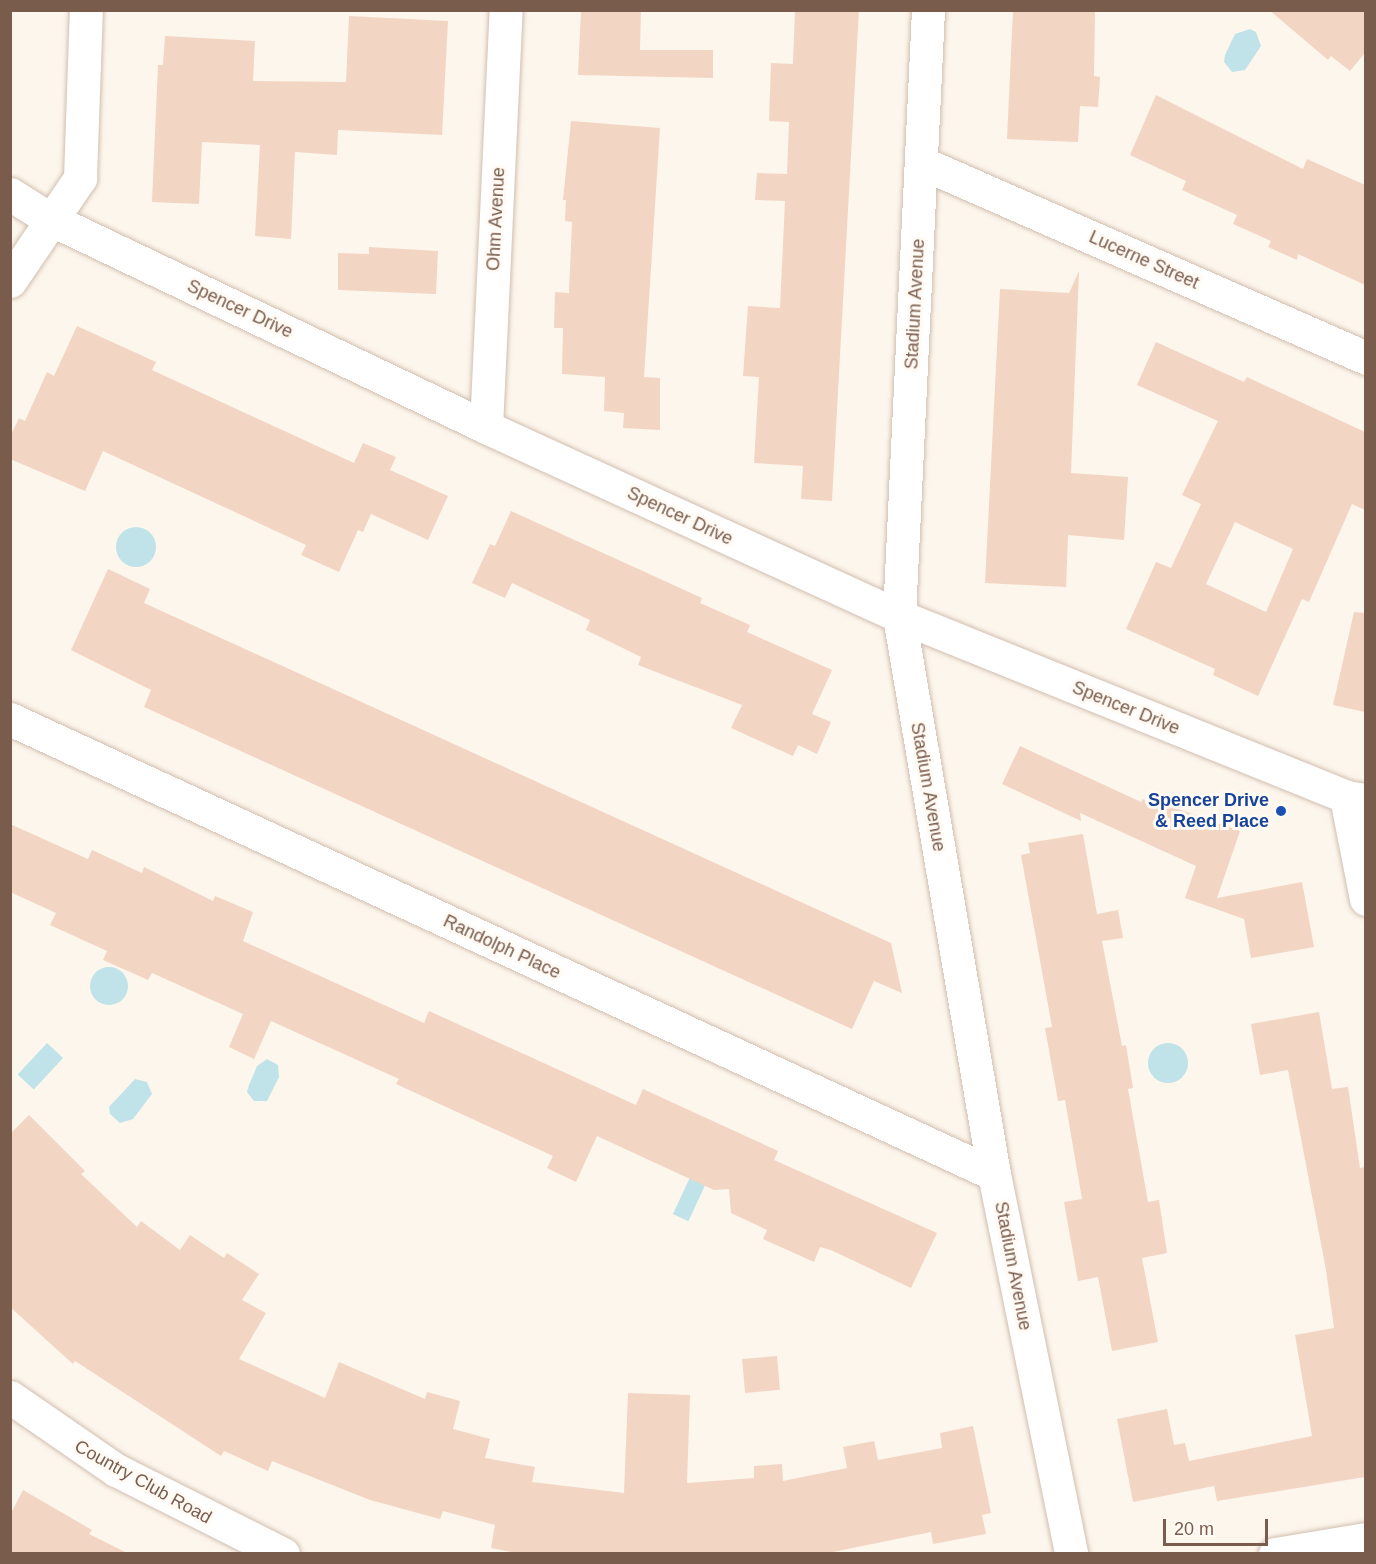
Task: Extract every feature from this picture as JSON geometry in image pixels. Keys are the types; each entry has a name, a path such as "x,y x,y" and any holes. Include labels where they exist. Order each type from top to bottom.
{"street":[{"path":"10,281 80,178 86,10"},
{"name":"Ohm Avenue","path":"486,427 506,10"},
{"name":"Stadium Avenue","path":"928,10 899,616 994,1174 1071,1554"},
{"name":"Lucerne Street","path":"922,163 1365,358"},
{"name":"Spencer Drive","path":"10,194 50,219 486,427 899,616 1356,799"},
{"name":"Randolph Place","path":"10,719 994,1174"},
{"path":"1356,799 1365,898"},
{"name":"Country Club Road","path":"10,1397 116,1470 283,1554"},
{"path":"1275,1554 1365,1539"}],"water":[{"path":"1250,29 1256,32 1261,46 1245,70 1232,72 1224,62 1225,55 1235,34"},
{"path":"136,527 144,528 150,533 155,539 155,555 150,561 144,566 136,567 128,566 122,561 117,555 116,547 117,539 122,533 128,528"},
{"path":"109,967 123,972 128,986 123,1000 109,1005 95,1000 90,986 95,972"},
{"path":"47,1043 63,1058 34,1089 18,1074"},
{"path":"1168,1043 1182,1049 1188,1063 1182,1077 1168,1083 1154,1077 1148,1063 1154,1049"},
{"path":"267,1059 278,1065 279,1077 267,1101 254,1101 247,1092 249,1085 257,1066"},
{"path":"135,1079 147,1082 152,1094 133,1119 120,1123 110,1114 109,1107"},
{"path":"700,1156 715,1163 688,1221 673,1214"}],"building":[{"path":"581,10 641,10 640,50 713,50 713,78 578,75"},
{"path":"795,10 859,10 832,501 801,499 803,466 754,463 759,377 743,376 748,306 780,308 785,201 755,200 757,173 787,174 789,122 769,121 771,63 793,64"},
{"path":"1013,10 1095,10 1094,76 1100,77 1098,107 1080,106 1078,142 1007,139"},
{"path":"1269,10 1365,10 1365,53 1350,71 1331,56 1328,60"},
{"path":"349,16 448,21 442,135 338,130 337,155 295,152 291,239 255,236 260,145 202,142 199,204 152,202 158,65 163,65 165,36 255,41 253,81 346,82"},
{"path":"1156,95 1303,169 1307,159 1365,185 1365,285 1298,254 1297,260 1268,247 1271,241 1233,224 1237,215 1182,190 1186,181 1130,155"},
{"path":"571,121 660,128 644,377 660,378 660,430 623,428 624,413 604,411 605,377 562,374 563,328 554,328 555,292 569,293 572,222 565,221 566,200 563,200"},
{"path":"369,247 438,251 436,294 338,290 338,253 369,254"},
{"path":"1079,271 1071,473 1128,477 1124,540 1068,535 1066,587 985,583 1000,289 1069,293"},
{"path":"77,326 156,362 152,370 354,463 363,443 396,457 390,470 448,496 428,540 371,514 363,532 358,530 339,572 301,555 306,545 103,451 85,491 10,459 10,437 19,418 25,421 47,372 54,376"},
{"path":"1156,342 1244,382 1247,377 1365,432 1365,510 1352,504 1309,602 1302,599 1258,696 1213,675 1215,669 1126,629 1156,562 1171,568 1201,504 1182,495 1218,421 1137,385","holes":["1235,522 1293,549 1266,612 1206,584"]},
{"path":"511,511 702,598 700,603 750,625 747,632 832,670 812,714 831,722 817,754 798,745 793,756 731,728 742,705 638,665 641,657 586,630 590,620 512,583 505,598 472,583 490,544 495,546"},
{"path":"108,569 150,589 144,603 891,943 902,993 874,981 852,1029 144,707 151,690 71,650"},
{"path":"1354,612 1365,613 1365,712 1333,705"},
{"path":"1020,746 1141,802 1143,799 1157,806 1159,802 1240,831 1217,898 1302,882 1314,947 1251,958 1244,919 1185,898 1196,866 1080,813 1081,821 1002,784"},
{"path":"10,824 88,859 92,850 142,873 144,867 213,901 215,896 253,912 243,941 424,1023 429,1011 636,1105 643,1089 778,1151 774,1160 937,1233 911,1288 831,1250 820,1247 814,1262 763,1239 767,1230 731,1213 729,1189 714,1190 597,1136 576,1182 547,1168 553,1156 396,1084 399,1079 271,1021 254,1059 229,1047 243,1014 152,973 148,980 103,960 107,951 50,925 56,913 10,892"},
{"path":"1083,834 1097,914 1118,910 1123,938 1102,941 1122,1046 1126,1045 1133,1088 1128,1089 1148,1202 1159,1200 1167,1253 1142,1258 1158,1342 1112,1351 1098,1277 1078,1281 1064,1202 1082,1199 1065,1100 1058,1101 1045,1028 1052,1027 1021,855 1030,853 1028,843"},
{"path":"1319,1012 1332,1089 1348,1087 1360,1168 1365,1167 1365,1477 1217,1501 1214,1486 1133,1502 1117,1419 1167,1409 1174,1445 1185,1443 1189,1461 1312,1436 1295,1335 1334,1328 1326,1270 1288,1070 1260,1075 1251,1024"},
{"path":"29,1115 85,1171 81,1174 137,1227 141,1221 180,1250 190,1235 224,1258 227,1253 259,1274 242,1300 266,1313 239,1359 325,1398 339,1362 425,1399 427,1392 460,1401 453,1429 490,1439 485,1458 535,1467 532,1482 624,1493 628,1393 690,1395 687,1483 754,1478 754,1466 782,1464 783,1481 847,1468 843,1447 874,1441 878,1460 942,1448 940,1433 973,1426 991,1513 982,1515 986,1534 933,1544 931,1532 823,1554 522,1554 491,1548 495,1525 443,1511 440,1519 370,1500 272,1461 268,1471 224,1451 221,1456 75,1361 73,1364 10,1307 10,1134"},
{"path":"777,1356 780,1390 745,1393 742,1359"},
{"path":"23,1490 92,1530 89,1534 129,1554 10,1554 10,1515"}],"place":[{"name":"Spencer Drive & Reed Place","path":"1281,811"}]}
